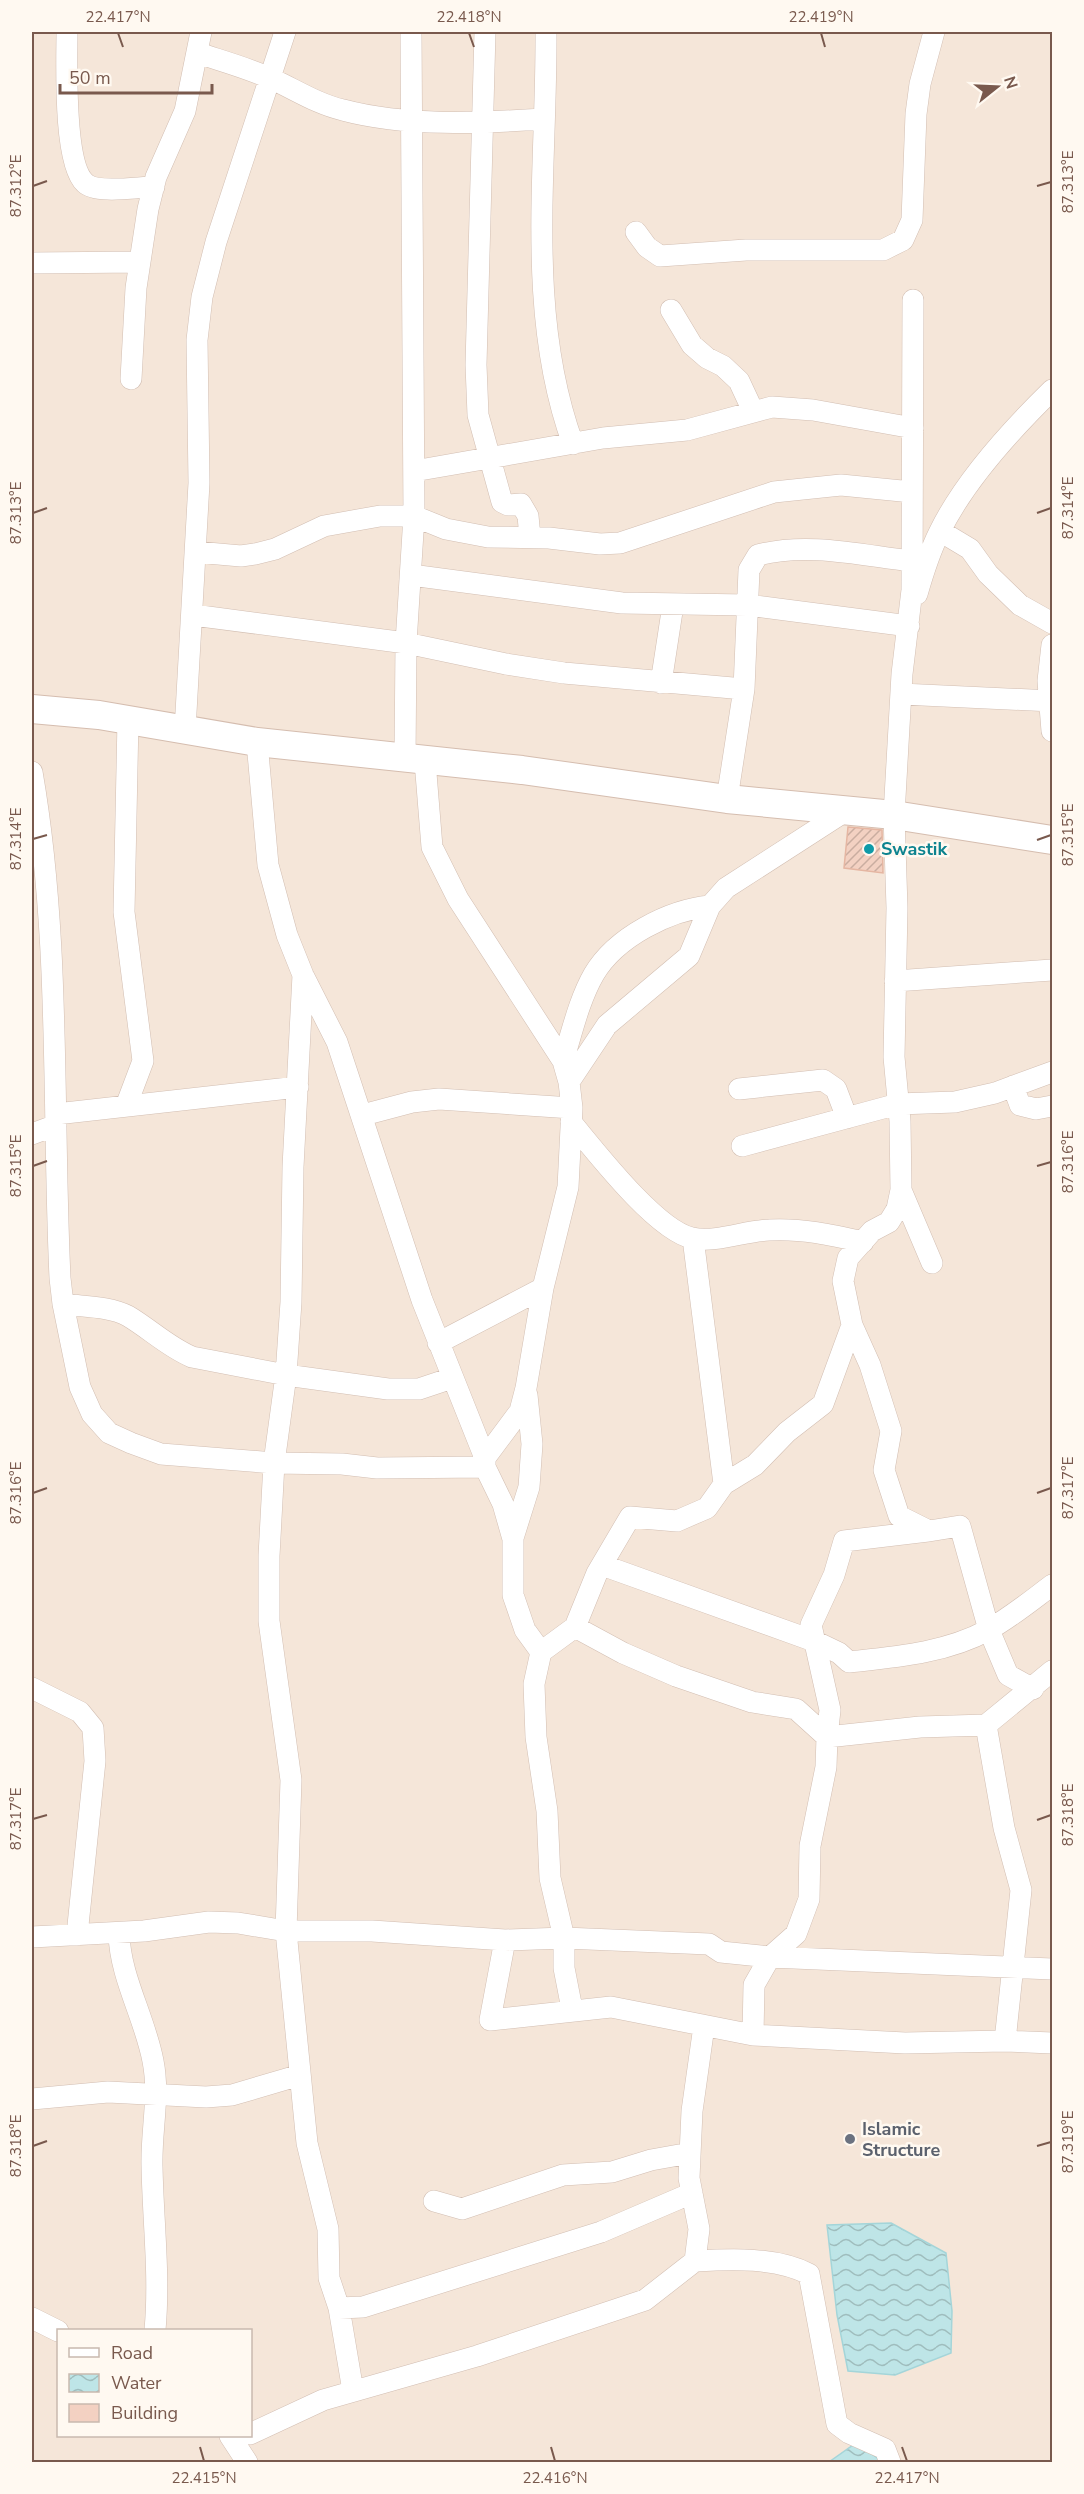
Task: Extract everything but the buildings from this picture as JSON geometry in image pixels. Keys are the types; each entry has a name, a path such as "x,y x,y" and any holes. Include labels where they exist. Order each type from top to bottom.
{"main road":[{"path":"32,709 128,720 257,742 522,770 727,799 894,815 1053,840"}],"street":[{"path":"68,32 69,126 78,172 86,184 98,188 154,187"},
{"path":"130,379 139,262 154,187 185,111 201,32"},
{"path":"185,730 196,552 199,474 197,340 202,297 216,242 285,32"},
{"path":"411,32 414,516 406,644 415,760 432,847 441,868 458,899 563,1061 569,1082 572,1115 568,1187 543,1288 526,1388 520,1411 485,1462"},
{"path":"485,32 476,365 478,415 502,502 508,505 521,504 525,509 530,537"},
{"path":"546,32 543,188 546,335 555,387 573,444"},
{"path":"636,232 647,247 660,256 746,250 883,250 903,240 912,220 916,114 920,84 934,32"},
{"path":"198,52 270,78 311,99 337,109 411,120 484,122 544,119"},
{"path":"32,263 139,262"},
{"path":"913,300 910,619 901,694 894,815 897,908 894,1057 901,1190 897,1209 889,1222 872,1231 848,1258 843,1281 852,1325 870,1365 891,1431 884,1470 899,1516 928,1531"},
{"path":"671,310 692,345 707,358 723,366 739,381 753,411"},
{"path":"910,619 929,554 940,531 984,467 1021,421 1053,390"},
{"path":"414,471 627,435 711,426 753,411 789,407 913,428"},
{"path":"196,552 241,556 275,549 324,526 380,516 414,516 468,535 530,537 600,544 620,543 740,502 805,487 841,485 912,492"},
{"path":"940,531 970,549 995,583 1027,611 1053,623"},
{"path":"727,799 744,689 749,570 758,555 781,549 803,548 910,561"},
{"path":"411,575 621,603 747,605 910,619"},
{"path":"661,683 673,605"},
{"path":"193,615 406,644 506,664 661,683 744,689"},
{"path":"1053,645 1051,701 1053,731"},
{"path":"901,694 1051,701"},
{"path":"126,1106 143,1061 124,912 128,720"},
{"path":"257,742 268,865 287,935 303,975 337,1042 438,1343 503,1504 513,1539 513,1595 525,1630 541,1652"},
{"path":"32,772 39,816 48,924 56,1119 57,1213 63,1304 81,1387 92,1414 109,1433 161,1454 377,1468 485,1462"},
{"path":"569,1082 607,1025 689,956 710,906 726,888 744,874 847,810"},
{"path":"563,1061 586,990 595,972 610,956 656,920 694,908 710,906"},
{"path":"895,981 1053,970"},
{"path":"303,975 286,1375 274,1463 269,1556 269,1621 291,1780 286,1931 307,2143 328,2229 329,2278 339,2308 353,2391"},
{"path":"742,1146 898,1104 955,1102 1053,1072"},
{"path":"739,1089 823,1080 836,1089 847,1118"},
{"path":"1013,1086 1020,1105 1036,1109 1053,1106"},
{"path":"32,1134 56,1119 126,1106 297,1088"},
{"path":"363,1115 439,1099 572,1115 606,1164 673,1231 693,1238 792,1230 864,1242"},
{"path":"901,1190 932,1263"},
{"path":"693,1238 724,1484"},
{"path":"438,1343 543,1288"},
{"path":"63,1304 114,1311 126,1316 178,1351 192,1357 286,1375 403,1390 433,1386 453,1378"},
{"path":"572,2009 564,1968 564,1938 550,1878 547,1810 536,1737 534,1684 541,1652 574,1627 602,1565 630,1518 677,1521 707,1508 724,1484 755,1466 788,1432 823,1404 852,1325"},
{"path":"513,1539 529,1487 532,1444 526,1388"},
{"path":"753,2035 754,1985 770,1956 796,1934 809,1899 810,1846 817,1800 826,1767 830,1710 811,1625 834,1575 844,1541 960,1526 989,1630 1008,1675 1033,1689"},
{"path":"602,1565 814,1641 839,1653 849,1662 911,1656 989,1630 1053,1585"},
{"path":"574,1627 623,1653 676,1676 752,1702 796,1709 827,1737 920,1727 986,1725 1053,1671"},
{"path":"32,1688 80,1712 93,1728 95,1761 77,1935"},
{"path":"986,1725 1004,1828 1021,1890 1005,2041"},
{"path":"32,1937 119,1934 209,1922 238,1923 286,1931 372,1931 506,1940 564,1938 709,1944 721,1952 770,1956 1053,1969"},
{"path":"119,1934 124,1967 146,2030 158,2094 153,2124 152,2164 157,2298 155,2329"},
{"path":"506,1940 490,2020 572,2009 611,2007 753,2035 905,2043 1005,2041 1053,2043"},
{"path":"695,2261 699,2229 689,2178 692,2110 704,2026"},
{"path":"32,2098 108,2092 206,2097 232,2095 300,2075"},
{"path":"434,2201 462,2209 563,2175 612,2172 651,2160 690,2153"},
{"path":"339,2308 363,2307 602,2232 692,2193"},
{"path":"252,2432 323,2400 477,2356 645,2300 695,2261 756,2261 795,2267 809,2274 837,2424 849,2433 885,2449 890,2463"},
{"path":"32,2318 57,2330"},
{"path":"241,2437 247,2463"}],"shaded area":[{"path":"32,32 1052,32 1052,2462 32,2462"}],"water":[{"path":"891,2223 946,2253 952,2311 951,2353 895,2375 848,2371 837,2315 827,2225"},
{"path":"856,2443 883,2462 829,2462"}],"place":[{"name":"Swastik","path":"869,849"},
{"name":"Islamic Structure","path":"850,2139"}]}
